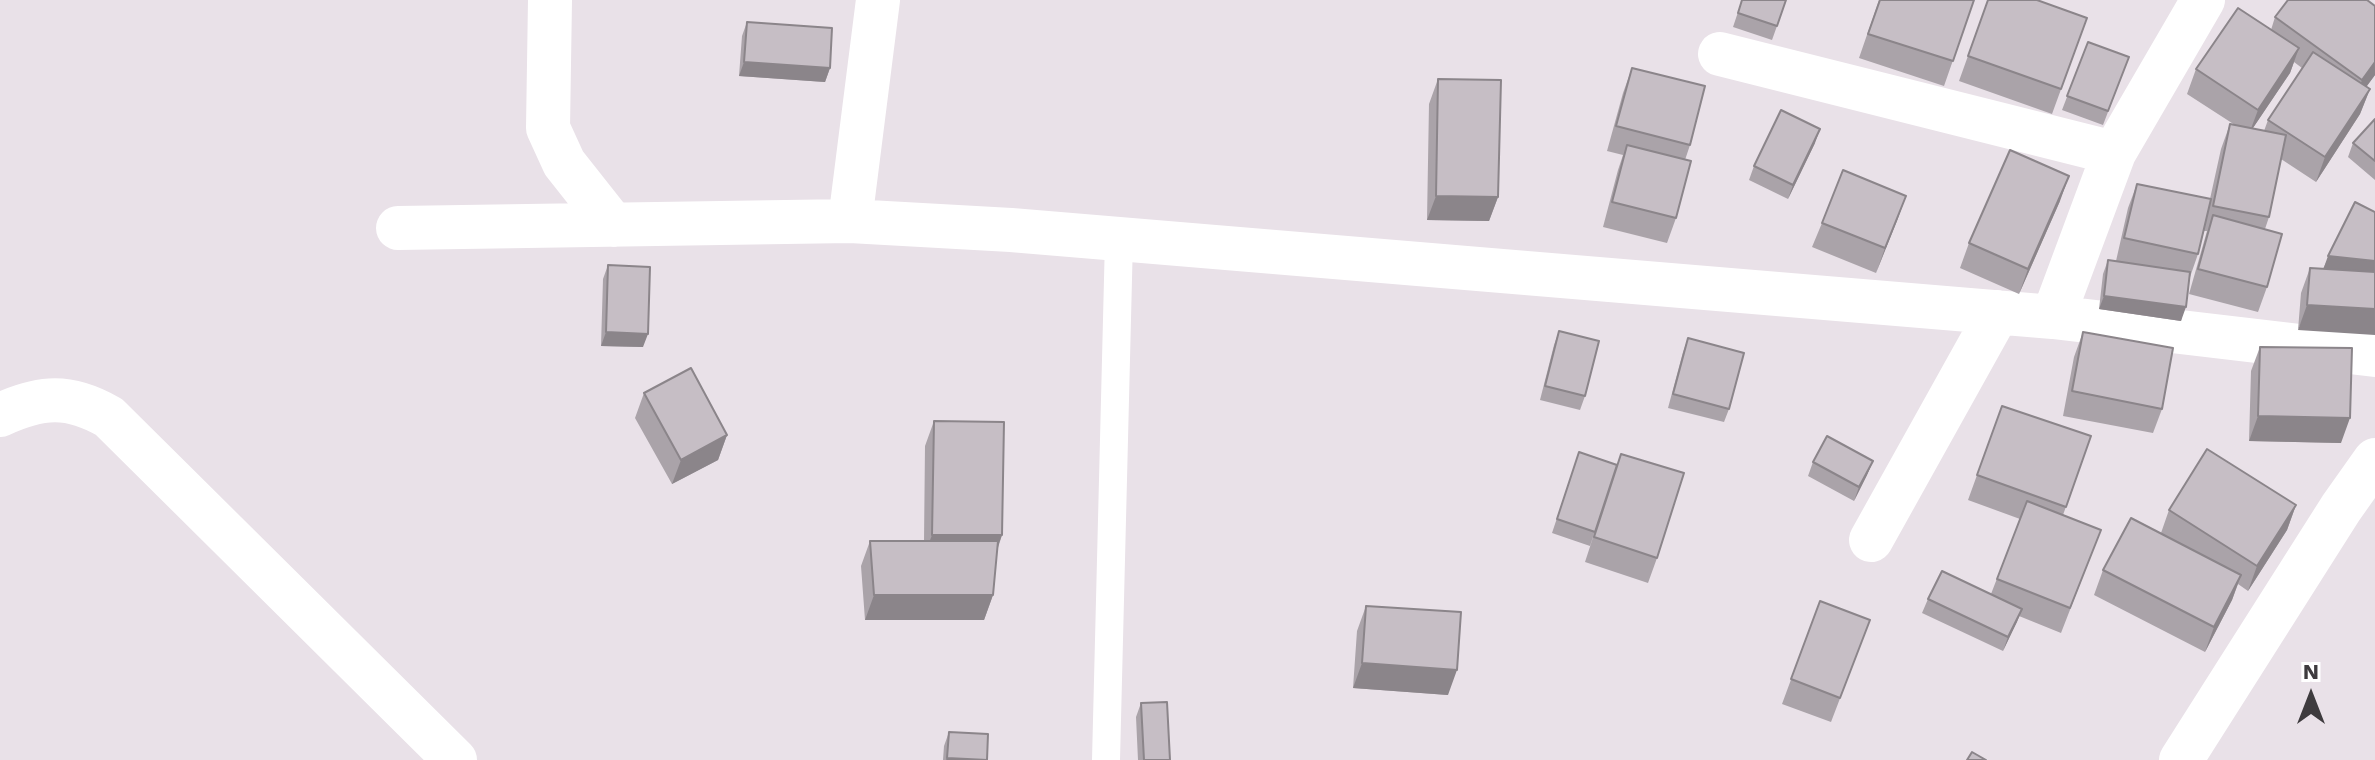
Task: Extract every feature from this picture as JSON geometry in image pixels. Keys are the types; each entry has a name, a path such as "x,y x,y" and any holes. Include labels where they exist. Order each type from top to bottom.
{"street":[{"path":"550,0 548,128 564,163 613,225"},
{"path":"850,221 878,0"},
{"path":"2053,317 2114,153 2203,0"},
{"path":"1720,54 2114,153"},
{"path":"398,228 850,221 1011,230 2053,317 2375,355"},
{"path":"1871,540 1998,312"},
{"path":"0,415 32,401 52,399 91,407 109,417 455,760"},
{"path":"2181,760 2358,511 2375,460"}],"lane":[{"path":"1106,760 1119,239"}],"building":[{"path":"1742,0 1786,0 1777,26 1738,13"},
{"path":"1880,0 1974,0 1953,61 1868,34"},
{"path":"1988,0 2037,0 2087,18 2061,89 1968,56"},
{"path":"2288,0 2367,0 2375,6 2375,62 2362,80 2275,17"},
{"path":"2238,8 2299,48 2258,110 2196,69"},
{"path":"747,22 832,28 830,68 744,62"},
{"path":"2088,42 2129,57 2108,111 2067,96"},
{"path":"2313,52 2370,89 2325,157 2268,120"},
{"path":"1632,68 1705,86 1690,145 1616,126"},
{"path":"1438,79 1501,80 1498,197 1436,196"},
{"path":"1781,110 1820,129 1793,185 1754,166"},
{"path":"2375,119 2375,161 2353,143"},
{"path":"2230,124 2286,135 2269,217 2213,206"},
{"path":"1627,145 1691,161 1676,218 1612,202"},
{"path":"2010,150 2069,176 2028,269 1969,243"},
{"path":"1843,170 1906,196 1885,248 1822,223"},
{"path":"2137,184 2211,199 2198,254 2124,238"},
{"path":"2355,202 2375,212 2375,261 2328,256"},
{"path":"2213,215 2282,234 2267,287 2198,269"},
{"path":"2108,260 2190,272 2186,307 2104,296"},
{"path":"608,265 650,267 648,334 606,332"},
{"path":"2310,268 2375,272 2375,309 2307,305"},
{"path":"1559,331 1599,341 1585,396 1545,386"},
{"path":"2083,332 2173,348 2162,409 2072,391"},
{"path":"1688,338 1744,353 1729,409 1673,394"},
{"path":"2260,347 2352,348 2350,418 2258,416"},
{"path":"691,368 727,435 681,460 644,393"},
{"path":"2002,406 2091,436 2066,507 1977,475"},
{"path":"934,421 1004,422 1002,535 932,535"},
{"path":"1827,436 1873,461 1859,487 1813,462"},
{"path":"2207,449 2296,505 2257,566 2169,510"},
{"path":"1579,452 1617,465 1595,532 1557,519"},
{"path":"1621,454 1684,473 1657,558 1594,537"},
{"path":"2027,501 2101,530 2070,608 1997,579"},
{"path":"2131,518 2241,575 2214,627 2103,570"},
{"path":"870,541 998,541 993,595 874,595"},
{"path":"1942,571 2022,609 2008,637 1928,599"},
{"path":"1820,601 1870,620 1840,698 1791,679"},
{"path":"1366,606 1461,612 1457,670 1362,663"},
{"path":"1167,702 1170,760 1144,760 1141,703"},
{"path":"949,732 988,734 987,760 947,758"},
{"path":"1972,752 1986,760 1967,760"}]}
